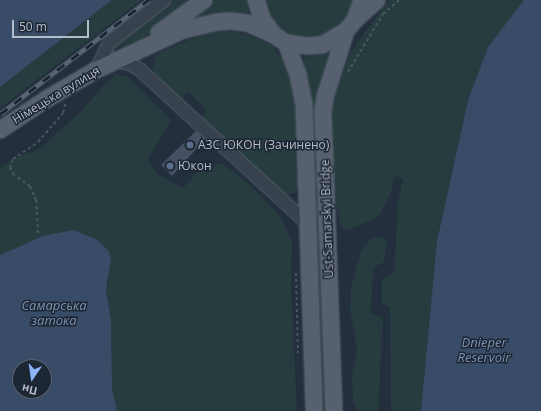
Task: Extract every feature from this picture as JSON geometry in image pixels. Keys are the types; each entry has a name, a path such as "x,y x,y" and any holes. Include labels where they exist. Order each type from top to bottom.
{"main road":[{"name":"Німецька вулиця","path":"114,62 148,41 204,0"},
{"name":"Ust-Samarskyi Bridge","path":"256,0 262,19 280,39 298,74 304,106 314,411"},
{"name":"Ust-Samarskyi Bridge","path":"334,411 323,112 325,97 362,0"},
{"name":"Німецька вулиця","path":"0,130 96,70 183,30 218,22 246,23 280,39 308,46 322,45 351,26 377,0"}],"street":[{"path":"96,70 109,43 164,0"},
{"path":"114,62 128,63 139,69 307,223"}],"path":[{"path":"345,79 350,66 383,14 399,0"},
{"path":"38,233 38,214 30,186 14,175 10,168 13,159 38,142 63,113 72,84"}],"green space":[{"path":"112,0 142,0 0,108 0,87"},
{"path":"166,0 195,0 140,41 113,49 114,43"},
{"path":"216,0 247,0 249,13 218,13 197,18 195,16"},
{"path":"263,0 354,0 349,16 340,28 328,36 314,39 299,39 286,33 275,25 267,13"},
{"path":"389,0 524,0 488,47 468,100 437,241 421,411 391,411 390,310 389,307 382,304 382,279 394,272 398,203 403,179 395,176 391,192 379,216 349,230 340,227 332,173 333,99 351,51"},
{"path":"225,31 247,34 271,45 285,62 290,75 295,98 300,186 295,193 286,195 280,192 200,118 207,110 189,92 180,100 153,72 154,58 160,52 205,34"},
{"path":"329,54 331,58 318,95 327,411 322,411 309,84 302,61 305,57"},
{"path":"115,74 127,76 171,120 148,159 157,174 183,188 199,171 221,163 245,180 280,216 292,242 291,281 297,411 117,411 112,388 111,321 106,290 109,275 43,236 0,255 0,168 13,159 41,148 80,112"},
{"path":"373,237 382,238 387,242 384,262 374,267 370,313 383,318 378,411 358,411 353,402 352,375 357,351 350,309 351,286 362,249"}],"water":[{"path":"0,0 112,0 0,87"},
{"name":"Dnieper Reservoir","path":"524,0 541,0 541,411 421,411 437,241 468,100 488,47"},
{"name":"Самарська затока","path":"74,230 97,240 109,251 111,259 106,290 111,321 112,388 117,411 0,411 0,255 43,236"}],"building":[{"path":"196,131 205,139 172,176 161,165"}],"railway":[{"path":"0,114 148,0"}],"place":[{"name":"АЗС ЮКОН (Зачинено)","path":"190,145"},
{"name":"Юкон","path":"170,166"}]}
